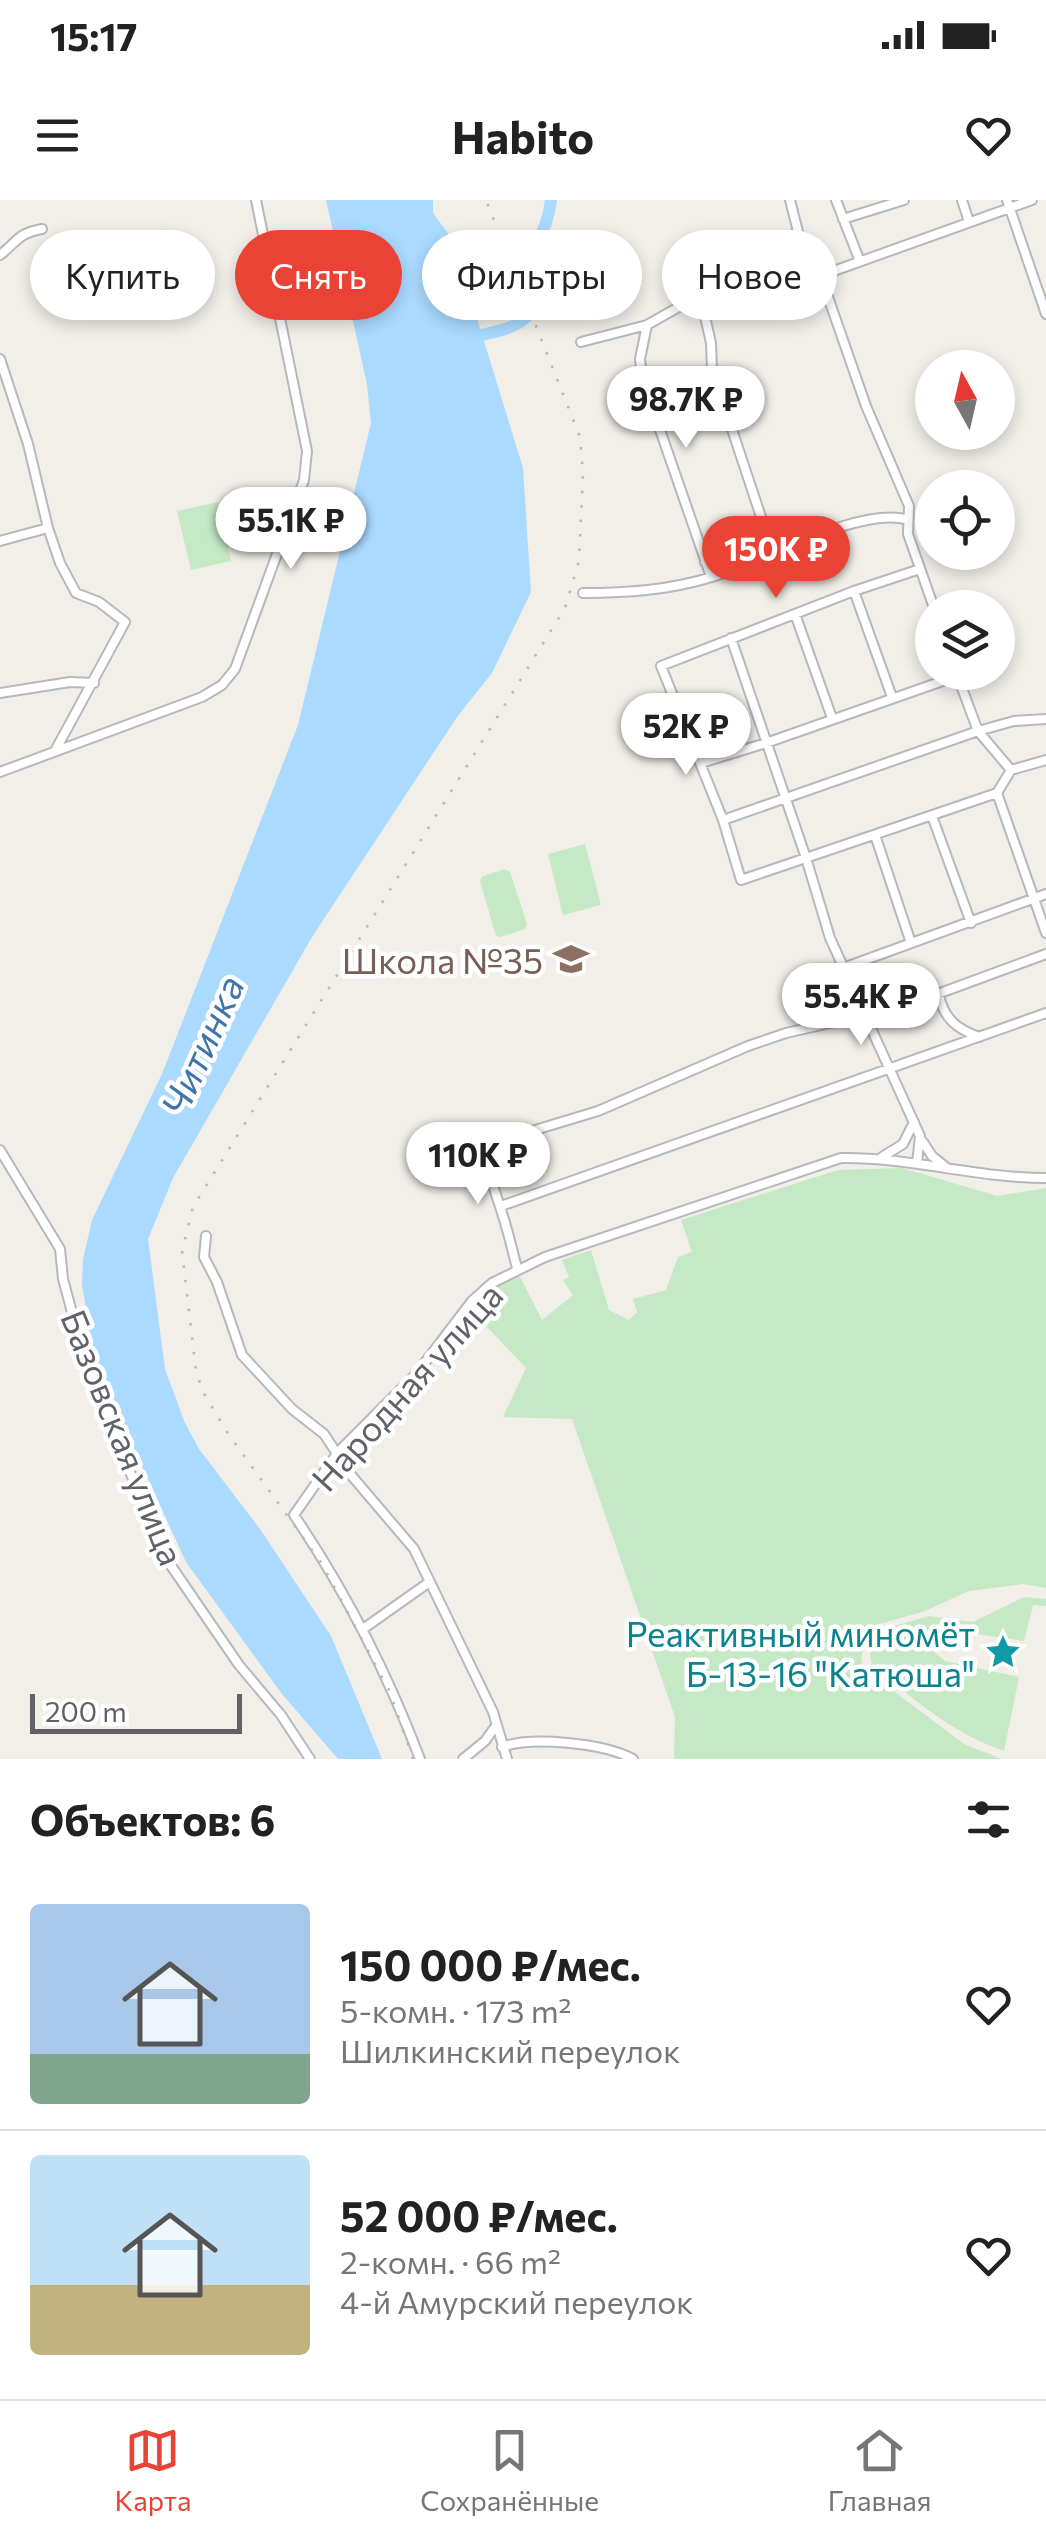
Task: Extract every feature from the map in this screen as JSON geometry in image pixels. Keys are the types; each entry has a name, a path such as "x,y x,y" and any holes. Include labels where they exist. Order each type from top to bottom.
{"street":[{"path":"0,772 202,697 222,686 235,669 304,480 307,451 256,200"},
{"path":"790,200 796,230"},
{"path":"836,200 859,259"},
{"path":"843,218 904,200"},
{"path":"962,200 969,222"},
{"path":"837,267 969,222 1009,204 1032,200"},
{"path":"1009,204 1046,314"},
{"path":"0,255 14,240 42,229"},
{"path":"581,342 647,326 662,317"},
{"path":"705,562 764,544 766,532 712,369 706,320"},
{"path":"836,320 866,406 909,506 908,534 915,555"},
{"path":"647,326 640,359 642,378 711,577"},
{"path":"0,359 60,563 76,593 99,602 125,622 56,749"},
{"path":"583,592 643,593 711,577 834,530 887,516 908,520"},
{"path":"0,541 48,528"},
{"path":"927,590 920,570 854,591 661,666 723,820 742,880 997,793 1011,770 1046,760"},
{"path":"854,591 892,697"},
{"path":"795,614 832,718"},
{"path":"731,638 830,938 920,1136 932,1156 950,1171"},
{"path":"0,680 1,693 70,682 94,683"},
{"path":"700,763 766,744 915,689"},
{"path":"962,690 978,731 1011,770"},
{"path":"723,820 978,731 1014,721 1046,719"},
{"path":"997,793 1046,933"},
{"path":"932,816 971,923"},
{"path":"875,835 911,943"},
{"path":"843,968 1046,894"},
{"path":"517,1268 501,1206 494,1196 488,1160 492,1143 598,1111 748,1046 939,995 1046,954"},
{"path":"939,995 954,1026 979,1036"},
{"path":"501,1206 1046,1013"},
{"path":"882,1158 903,1144 914,1122"},
{"path":"917,1163 920,1136"},
{"name":"Базовская улица","path":"0,1150 60,1249 63,1279 84,1357 163,1554 310,1759"},
{"name":"Народная улица","path":"364,1629 294,1515 338,1452 417,1373 472,1301 492,1282 517,1268 691,1206 841,1158 882,1158 950,1171 1046,1178"},
{"path":"206,1236 204,1256 242,1355 292,1409 324,1434 350,1475 414,1549 493,1712 507,1759"},
{"path":"420,1759 364,1629 428,1583"},
{"path":"463,1759 496,1727"},
{"path":"502,1747 521,1740 602,1749 633,1759"}],"green space":[{"path":"218,502 231,561 191,570 177,511"},
{"path":"585,844 601,905 563,915 548,854"},
{"path":"505,869 510,872 527,924 525,929 500,937 496,936 480,881 483,876"},
{"path":"902,1168 997,1196 1046,1188 1046,1588 1023,1584 969,1591 925,1611 876,1625 869,1632 861,1658 863,1668 964,1744 1002,1759 674,1759 675,1717 572,1419 503,1417 526,1368 470,1309 495,1283 517,1271 542,1320 573,1295 563,1280 569,1277 562,1260 591,1250 609,1310 629,1320 637,1312 633,1299 666,1290 678,1257 692,1252 681,1220 838,1170"},
{"path":"1024,1597 1046,1599 1046,1606 1033,1605 1024,1641 949,1630 938,1634 933,1644 934,1652 945,1661 1019,1677 1004,1751 950,1725 872,1666 870,1654 877,1631 929,1616 973,1622"}],"water":[{"name":"Читинка","path":"326,200 433,200 433,213 445,230 422,230 422,320 478,320 523,468 531,592 492,673 457,717 312,937 173,1178 148,1239 165,1369 185,1423 199,1449 260,1529 331,1636 382,1759 338,1759 282,1694 186,1562 94,1353 82,1285 92,1220 162,1074 298,725 371,423 353,320 402,320 402,230 333,230"}],"waterway":[{"path":"467,338 516,325 537,303 531,286 531,261 551,200"}],"railway":[{"path":"413,1759 390,1692 322,1564 227,1432 203,1392 196,1371 182,1251 193,1207 565,608 579,561 583,474 580,437 486,200"}],"place":[{"name":"Школа №35","path":"571,959"},
{"name":"Реактивный миномёт Б-13-16 \"Катюша\"","path":"1003,1652"}]}
